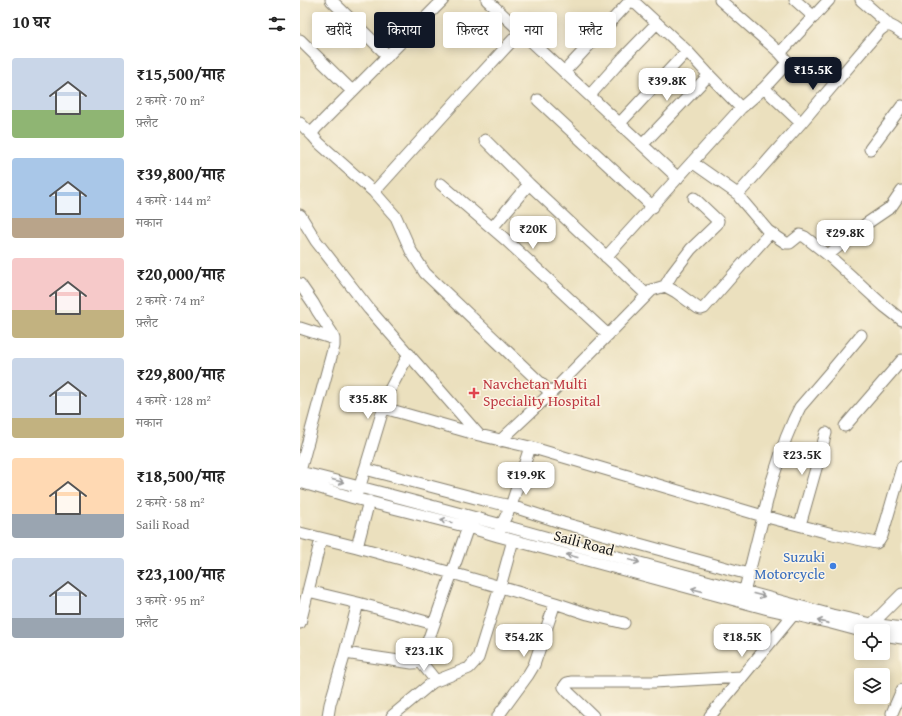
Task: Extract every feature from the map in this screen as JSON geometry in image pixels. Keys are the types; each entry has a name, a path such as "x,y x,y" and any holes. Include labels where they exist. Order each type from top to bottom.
{"street":[{"path":"331,0 388,56"},
{"path":"313,136 313,132 316,128 443,0"},
{"path":"487,0 510,21"},
{"path":"564,72 632,0 687,51 741,108"},
{"path":"606,257 653,207 741,108 764,88 787,63 780,53 720,0"},
{"path":"795,0 814,17"},
{"path":"780,53 829,0"},
{"path":"861,0 889,25 902,33"},
{"path":"590,95 657,23"},
{"path":"739,195 880,30 889,25"},
{"path":"300,40 352,91"},
{"path":"374,192 458,98 510,43"},
{"path":"539,48 678,178"},
{"path":"620,123 687,51"},
{"path":"643,144 709,75"},
{"path":"764,88 801,123"},
{"path":"538,100 653,207"},
{"path":"870,149 902,106"},
{"path":"300,123 319,143 374,192 396,217 411,251 425,273 551,393"},
{"path":"485,140 529,184 647,295"},
{"path":"692,162 739,195 768,231 786,243 790,243 802,235 828,255 884,306 902,320"},
{"path":"441,184 492,228 608,335"},
{"path":"492,228 529,184"},
{"path":"828,255 866,224 891,207 902,191"},
{"path":"666,286 672,274 692,249 717,224 718,221 694,198"},
{"path":"300,215 316,241 369,309 479,435"},
{"path":"500,441 551,393 652,290 666,286 698,308 704,308 768,235 768,231"},
{"path":"300,284 332,333 334,339 334,346 300,471 502,524 743,596 832,615 860,624"},
{"path":"300,328 334,339"},
{"path":"743,596 772,481 794,419 800,407 861,335"},
{"path":"354,498 360,486 388,393 409,354"},
{"path":"845,426 902,360"},
{"path":"384,408 500,441 530,447 763,516 876,543 882,536 902,467"},
{"path":"800,525 826,433"},
{"path":"498,536 511,506 530,447"},
{"path":"365,469 511,506 563,524 748,574"},
{"name":"Saili Road","path":"300,482 354,498 513,540 743,596 793,615 854,629"},
{"path":"357,547 369,501"},
{"path":"345,653 417,664 420,662 468,527"},
{"path":"300,533 452,573 588,614 624,623"},
{"path":"300,623 321,539"},
{"path":"392,716 428,686 436,681 469,668 478,658 513,540"},
{"path":"308,591 434,624"},
{"path":"873,624 902,594"},
{"path":"328,716 358,603"},
{"path":"501,714 534,665 555,603"},
{"path":"710,716 793,615"},
{"path":"890,628 902,628"},
{"path":"890,636 902,638"},
{"path":"420,662 436,681"},
{"path":"593,716 564,687 567,683 654,682 741,677"},
{"path":"892,713 902,690"}],"place":[{"name":"Navchetan Multi Speciality Hospital","path":"474,393"},
{"name":"Suzuki Motorcycle","path":"833,566"}]}
